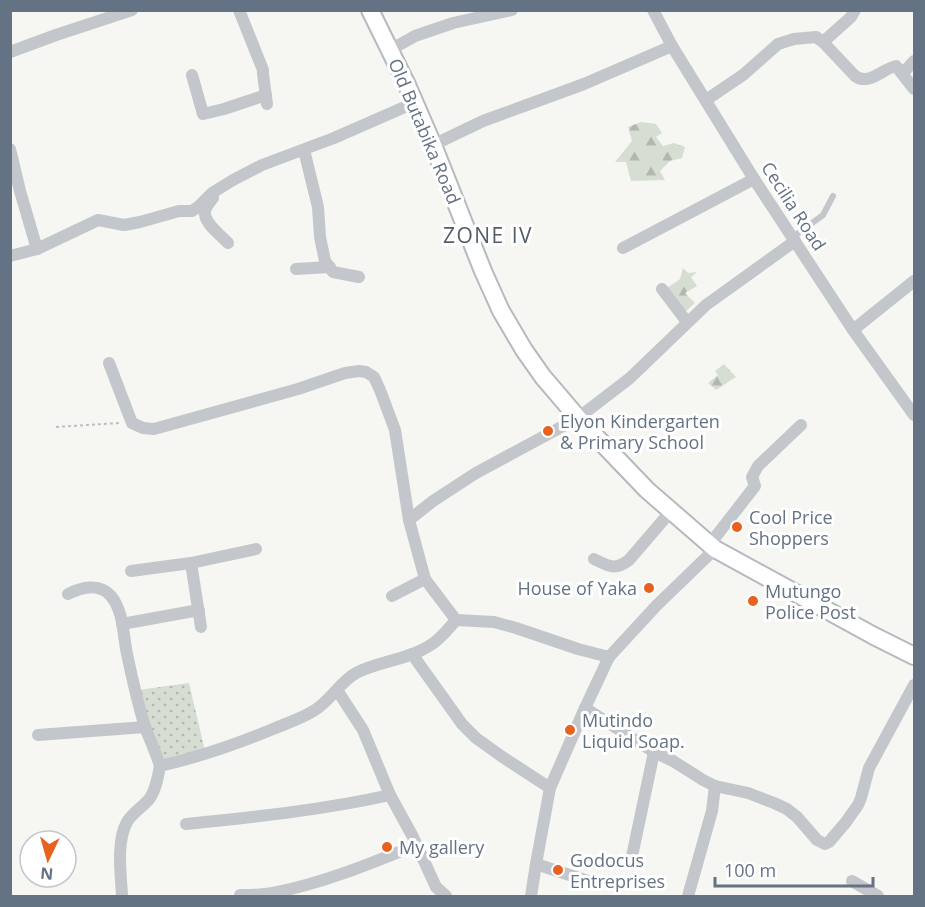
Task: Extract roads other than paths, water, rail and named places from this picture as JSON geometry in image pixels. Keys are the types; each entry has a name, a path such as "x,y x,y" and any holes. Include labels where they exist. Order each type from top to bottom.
{"main road":[{"name":"Old Butabika Road","path":"370,10 433,145 501,311 543,377 578,418 647,490 713,547 874,636 915,656"}],"street":[{"path":"10,52 132,10"},
{"path":"192,75 203,114 266,99 263,70 238,10"},
{"path":"390,50 415,36 480,13 512,10"},
{"name":"Cecilia Road","path":"653,10 672,46 754,179 853,330 915,415"},
{"path":"824,42 851,17 855,10"},
{"path":"706,100 743,75 778,44 794,39 816,37 824,42 861,80 868,80 896,66 915,89"},
{"path":"433,145 483,121 585,84 672,46"},
{"path":"903,73 915,61"},
{"path":"10,256 37,249 98,220 124,225 178,212 192,211 218,189 262,165 304,150 407,106 416,106"},
{"path":"10,149 37,249"},
{"path":"304,150 318,207 320,237 325,261 333,272 358,277"},
{"path":"623,248 754,179"},
{"path":"218,189 206,208 205,214 207,221 228,243"},
{"path":"409,520 433,501 477,473 578,418 630,378 706,305 794,239"},
{"path":"296,269 330,267"},
{"path":"853,330 915,281"},
{"path":"662,289 687,322"},
{"path":"109,363 132,423 143,428 154,429 298,389 345,373 366,372 374,377 395,430 409,520 425,579 456,620 495,622 609,657"},
{"path":"531,897 550,788 609,657 713,547 755,486 752,477 758,466 801,425"},
{"path":"594,558 606,565 615,567 622,565 671,512"},
{"path":"131,571 191,563 256,549"},
{"path":"191,563 201,627"},
{"path":"392,596 425,579"},
{"path":"68,594 91,587 106,591 112,597 122,624 145,728 160,766 150,798 126,824 119,868 122,897"},
{"path":"122,624 198,610"},
{"path":"160,766 216,751 314,711 328,701 353,675 430,646 456,620"},
{"path":"412,654 469,731 501,756 550,788"},
{"path":"585,708 654,752 715,786 748,793 787,810 797,817 821,843 825,844 846,822 858,805 869,768 915,685"},
{"path":"337,690 363,730 390,795 436,887 446,897"},
{"path":"38,735 145,728"},
{"path":"632,861 654,752"},
{"path":"688,897 712,811 715,786"},
{"path":"186,824 348,804 390,795"},
{"path":"240,895 271,893 313,884 416,845"},
{"path":"536,864 594,883"},
{"path":"852,881 878,897"}],"lane":[{"path":"794,239 823,215 833,196"}],"place":[{"name":"Elyon Kindergarten & Primary School","path":"548,431"},
{"name":"Cool Price Shoppers","path":"737,527"},
{"name":"House of Yaka","path":"649,588"},
{"name":"Mutungo Police Post","path":"753,601"},
{"name":"Mutindo Liquid Soap.","path":"570,730"},
{"name":"My gallery","path":"387,847"},
{"name":"Godocus Entreprises","path":"558,870"}],"district":[{"name":"ZONE IV","path":"488,235"}]}
